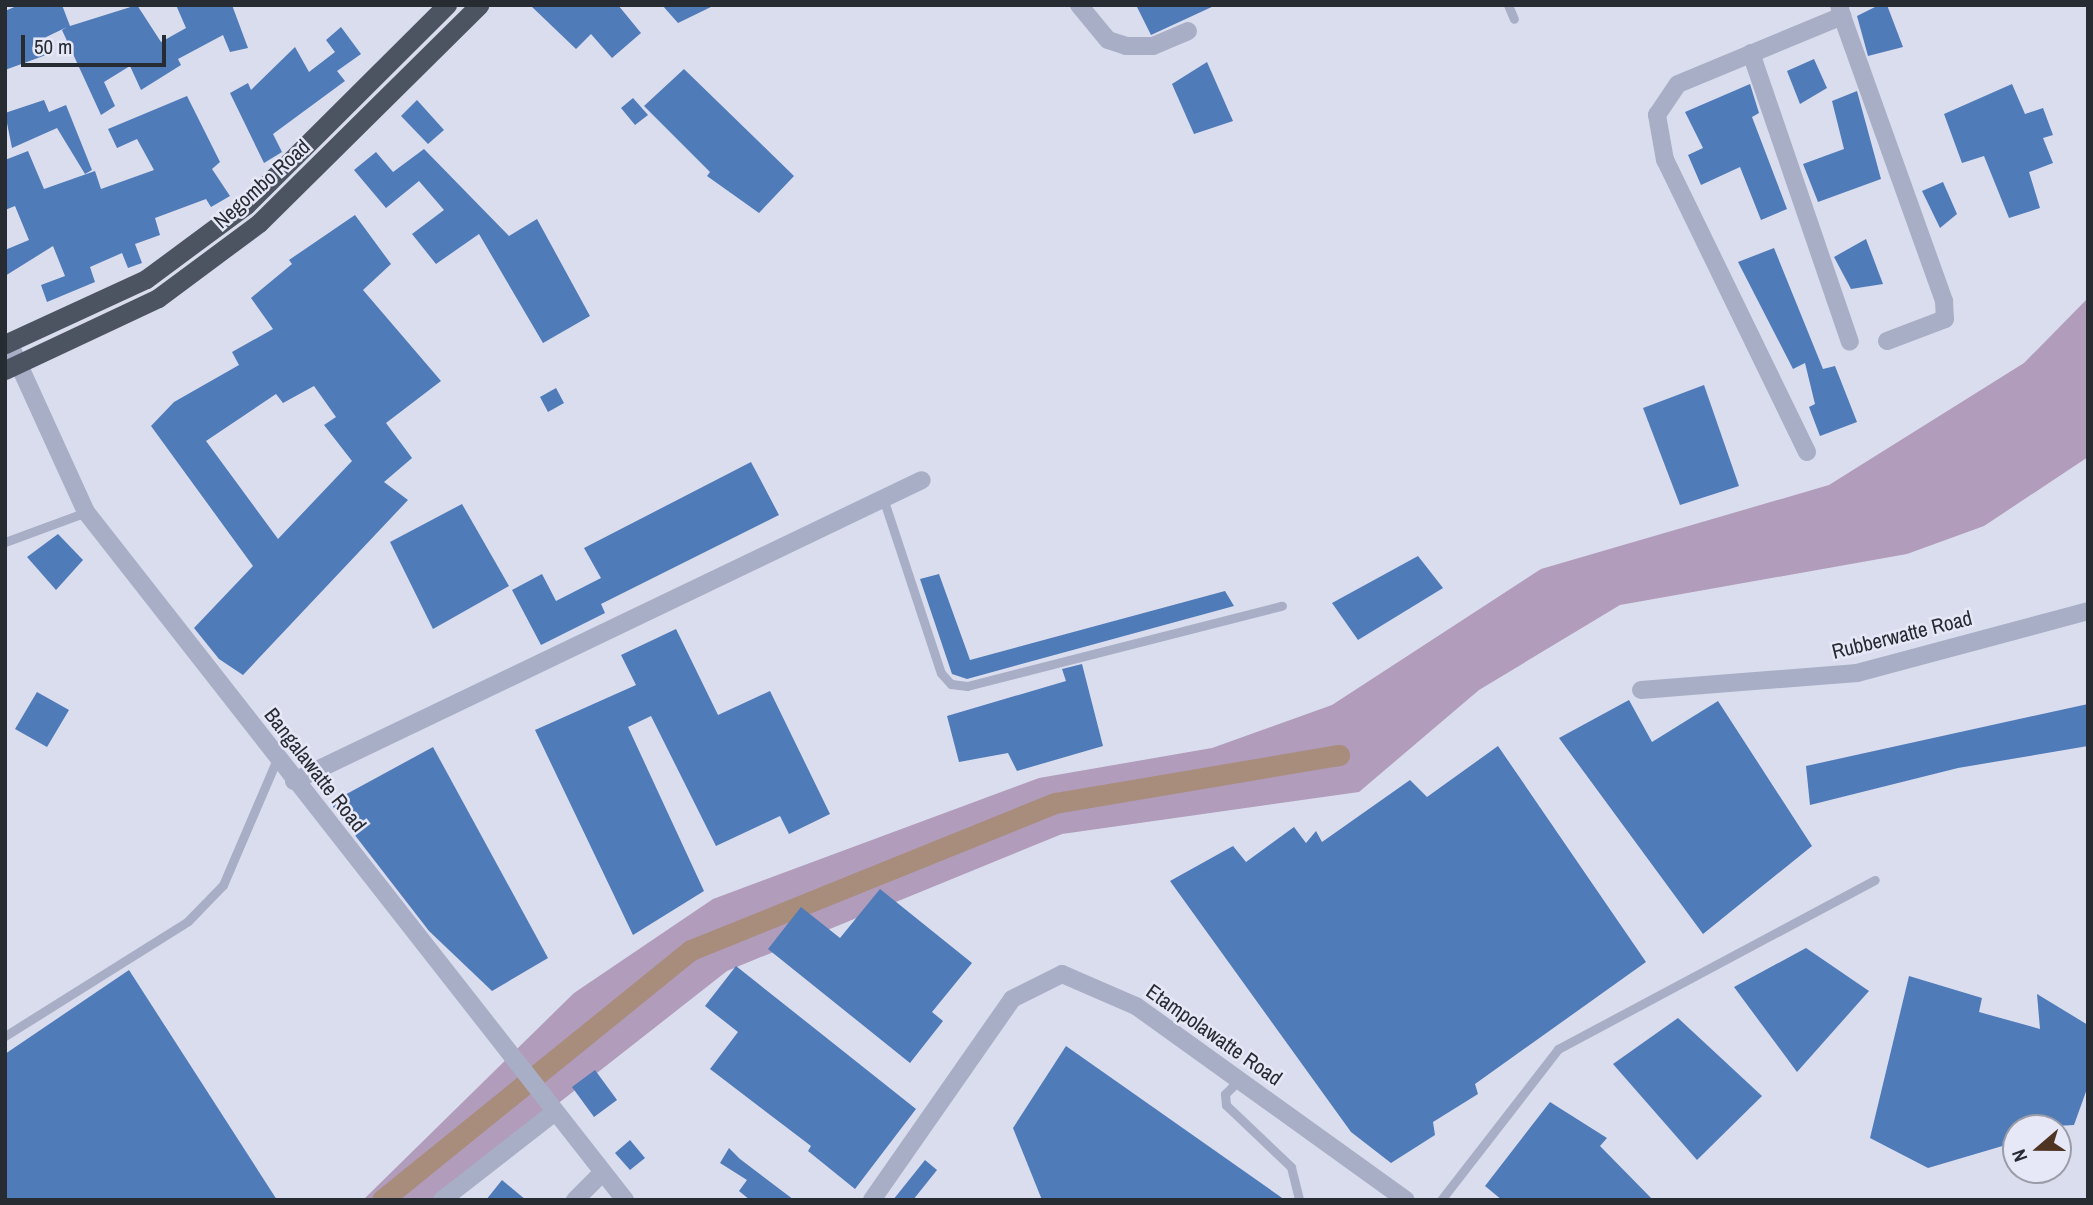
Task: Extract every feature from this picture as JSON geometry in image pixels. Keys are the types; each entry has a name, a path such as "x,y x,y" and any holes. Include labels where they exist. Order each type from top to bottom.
{"highway":[{"name":"Negombo Road","path":"7,344 146,279 246,205 447,5"},
{"name":"Negombo Road","path":"10,368 158,298 259,223 479,5"}],"street":[{"path":"1079,5 1108,40 1126,46 1153,46 1188,31"},
{"path":"1807,452 1665,160 1657,115 1678,84 1751,53 1840,10 1944,301 1945,319 1887,341"},
{"path":"1751,53 1850,342"},
{"name":"Bangalawatte Road","path":"7,344 10,368 86,512 294,782 516,1061 601,1174 625,1200"},
{"path":"294,782 883,496 922,480"},
{"name":"Rubberwatte Road","path":"1641,690 1857,673 2088,611"},
{"name":"Etampolawatte Road","path":"872,1200 1012,999 1062,974 1136,1006 1406,1200"},
{"path":"442,1200 555,1112"},
{"path":"575,1200 601,1174"}],"lane":[{"path":"1508,5 1514,19"},
{"path":"883,496 941,673 951,684 967,686 1282,606"},
{"path":"5,542 86,512"},
{"path":"5,1036 188,921 223,886 277,759"},
{"path":"1441,1200 1558,1049 1875,880"},
{"path":"1239,1080 1226,1094 1226,1105 1291,1167 1300,1200"}],"shaded area":[{"path":"2088,298 2088,457 1984,526 1907,554 1620,605 1479,690 1359,792 1062,834 727,971 435,1200 363,1200 574,993 713,899 1039,778 1212,748 1332,705 1541,569 1829,485 2024,363"}],"building":[{"path":"19,5 62,5 70,26 137,5 161,42 186,28 176,5 232,5 248,48 230,52 223,35 178,59 181,65 141,90 130,66 104,82 115,106 101,115 62,30 67,27 40,40 46,55 5,70 5,11"},
{"path":"530,5 618,5 641,33 612,58 591,34 576,49"},
{"path":"662,5 715,5 678,23"},
{"path":"1136,5 1216,5 1151,35"},
{"path":"1879,5 1887,5 1903,47 1868,56 1857,16"},
{"path":"341,27 361,54 337,71 345,81 273,134 282,152 264,163 230,93 248,83 251,90 295,47 309,72 335,52 326,40"},
{"path":"1814,59 1827,88 1800,104 1787,71"},
{"path":"1207,62 1233,121 1194,134 1172,84"},
{"path":"684,69 794,176 759,213 707,176 710,172 644,106"},
{"path":"1750,84 1759,113 1752,117 1787,209 1761,220 1740,167 1701,185 1688,155 1703,148 1685,112"},
{"path":"2012,84 2025,114 2043,108 2053,135 2043,138 2053,163 2029,172 2040,208 2009,218 1984,156 1962,163 1944,114"},
{"path":"1857,91 1881,179 1818,202 1803,164 1844,149 1832,101"},
{"path":"187,96 220,162 212,169 230,196 211,207 206,199 155,218 160,235 135,244 142,263 128,268 122,253 90,267 95,282 47,302 41,285 65,276 53,246 5,276 5,250 29,240 15,206 5,210 5,160 28,151 44,189 95,171 101,189 154,170 137,139 117,148 108,129"},
{"path":"633,98 648,115 635,125 621,108"},
{"path":"44,100 49,112 66,105 92,170 85,174 57,128 12,148 5,113"},
{"path":"417,100 444,130 428,144 401,116"},
{"path":"424,149 509,236 537,219 590,316 543,343 479,234 436,264 412,234 444,210 419,181 386,208 354,170 376,152 393,172"},
{"path":"1943,182 1957,214 1940,228 1922,191"},
{"path":"355,215 391,264 363,290 441,381 386,423 412,458 384,482 408,500 243,675 219,659 194,628 253,566 151,426 174,402 239,365 232,352 273,329 251,298 292,264 289,260","holes":["314,386 336,417 324,425 352,461 278,539 206,441 276,394 283,403"]},
{"path":"1866,239 1883,284 1851,289 1834,257"},
{"path":"1774,248 1823,369 1835,366 1857,422 1820,436 1809,407 1815,404 1805,363 1793,369 1738,262"},
{"path":"1704,385 1739,486 1680,505 1643,408"},
{"path":"556,388 564,403 548,412 540,397"},
{"path":"751,462 779,515 601,604 605,613 541,645 512,590 542,574 556,601 601,578 584,548"},
{"path":"462,504 509,586 433,629 390,542"},
{"path":"58,534 83,560 56,590 27,557"},
{"path":"1418,556 1443,588 1358,640 1332,603"},
{"path":"939,574 970,660 1225,591 1234,606 967,679 952,674 920,579"},
{"path":"676,629 718,715 770,691 830,814 789,834 780,816 716,846 651,716 628,727 704,891 633,935 535,730 636,685 621,655"},
{"path":"1082,664 1103,746 1017,771 1008,753 959,762 947,716 1066,681 1062,669"},
{"path":"37,692 69,710 47,747 15,729"},
{"path":"1629,700 1652,742 1718,701 1812,846 1703,934 1559,738"},
{"path":"2088,704 2088,746 1958,768 1810,805 1806,766"},
{"path":"1498,746 1646,962 1475,1084 1478,1094 1433,1122 1435,1135 1391,1163 1351,1132 1170,881 1233,846 1246,862 1294,827 1306,843 1316,831 1322,842 1410,780 1427,797"},
{"path":"433,747 548,958 492,991 429,931 330,803"},
{"path":"880,889 972,963 932,1012 943,1021 910,1063 768,949 801,907 840,938"},
{"path":"1806,948 1869,991 1797,1072 1734,987"},
{"path":"736,966 916,1109 855,1189 808,1151 811,1146 710,1069 738,1032 705,1006"},
{"path":"129,970 277,1200 5,1200 5,1054"},
{"path":"1909,976 1982,998 1979,1012 2040,1029 2037,994 2088,1025 2088,1086 2074,1125 2072,1114 2002,1114 2002,1146 1928,1168 1870,1138"},
{"path":"1678,1018 1762,1096 1697,1160 1613,1064"},
{"path":"1066,1046 1285,1200 1042,1200 1013,1128"},
{"path":"595,1070 617,1100 594,1117 572,1087"},
{"path":"1550,1102 1607,1138 1600,1146 1653,1200 1502,1200 1485,1186"},
{"path":"630,1140 645,1158 630,1170 615,1153"},
{"path":"729,1148 794,1200 750,1200 739,1191 747,1180 720,1163"},
{"path":"925,1160 937,1170 913,1200 893,1200"},
{"path":"502,1180 526,1200 486,1200"}],"waterway":[{"path":"382,1200 691,950 1055,803 1339,755 1334,756"}]}
